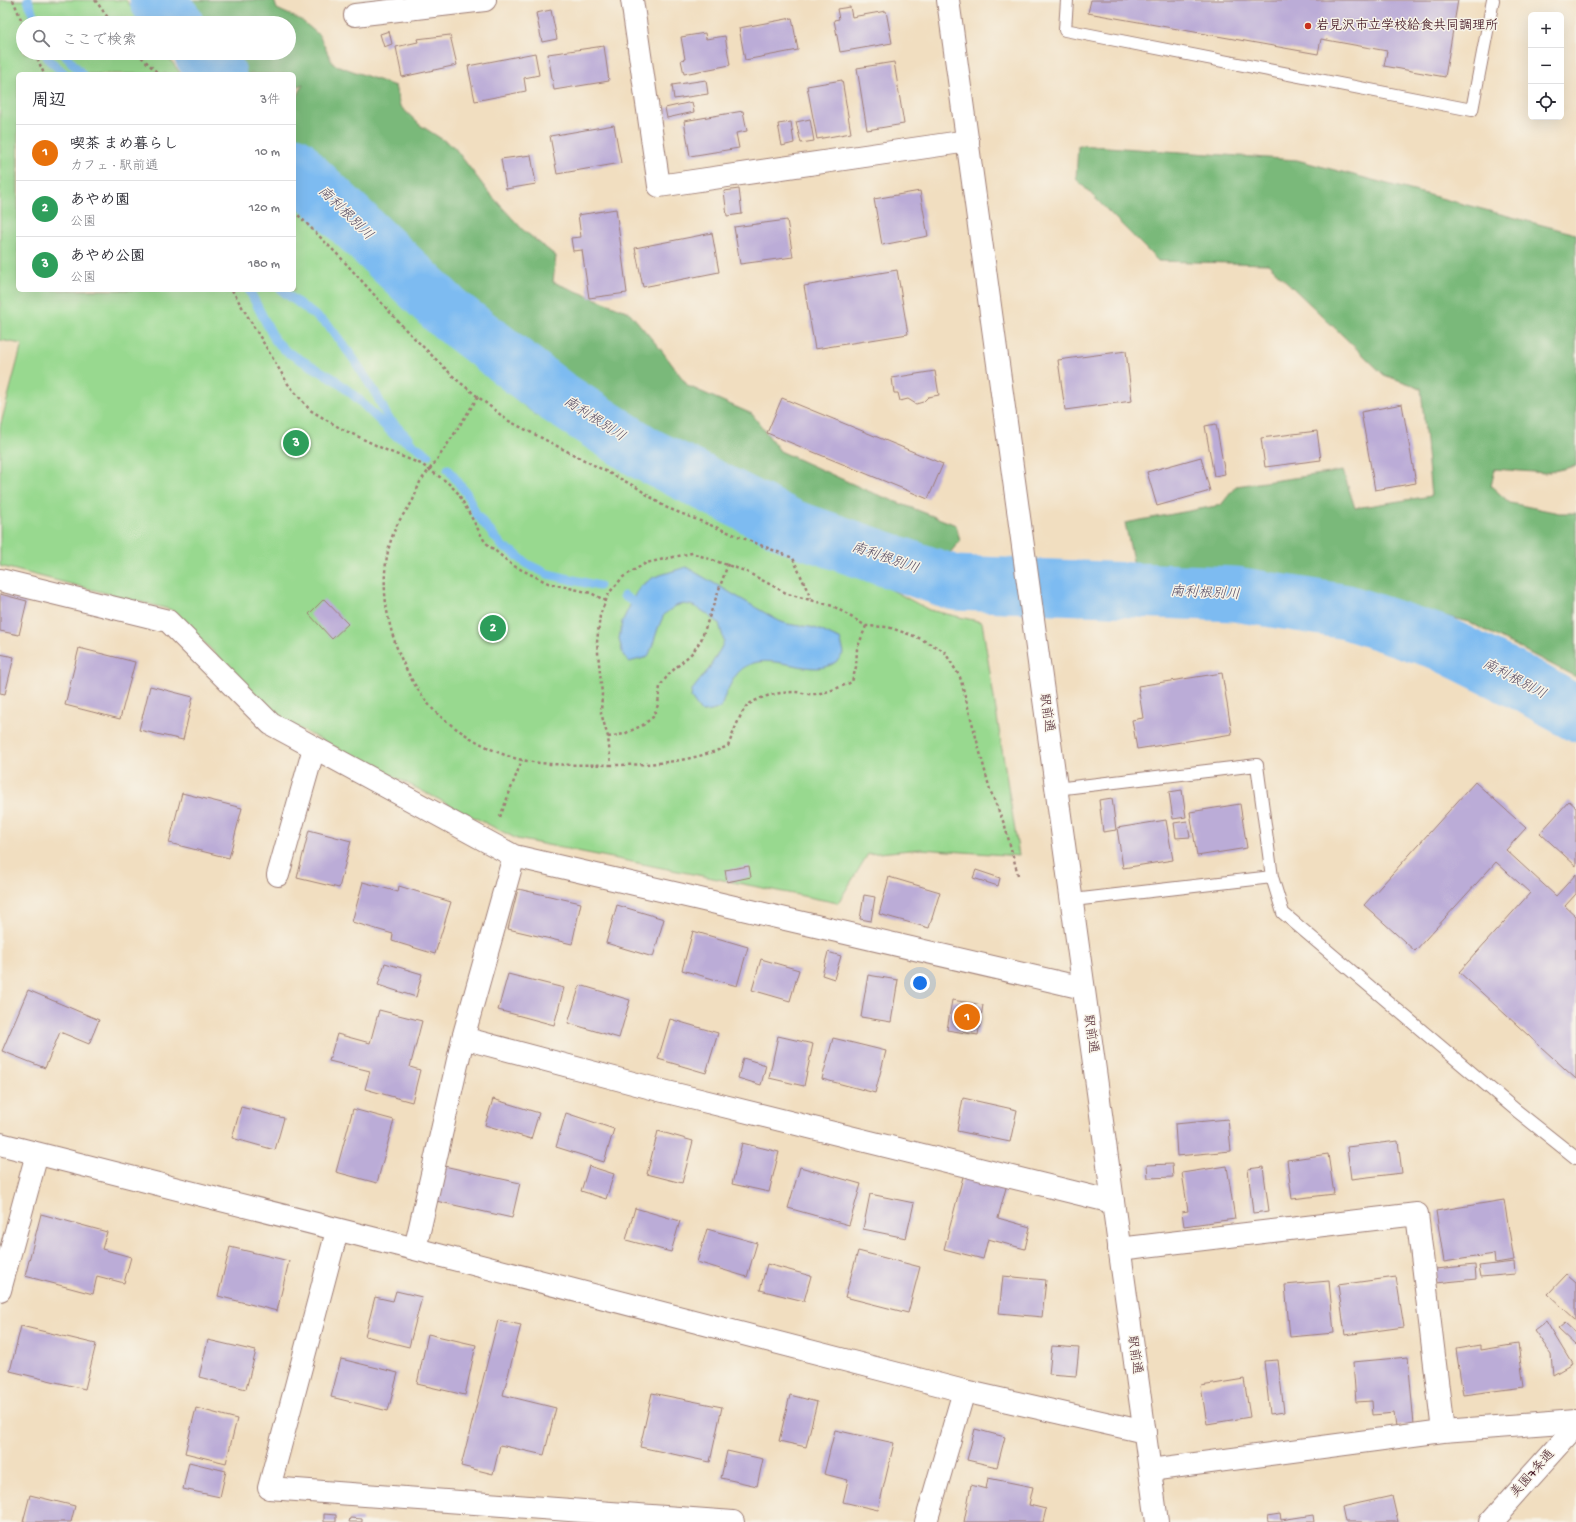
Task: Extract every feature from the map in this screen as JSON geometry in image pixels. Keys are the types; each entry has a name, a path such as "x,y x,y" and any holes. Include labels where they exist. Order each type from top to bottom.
{"street":[{"path":"355,15 485,0"},
{"path":"632,0 659,186 968,141"},
{"name":"駅前通","path":"948,0 1024,547 1032,621 1073,900 1083,988 1157,1522"},
{"path":"0,580 168,621 271,724 514,856 1083,988"},
{"path":"278,875 314,748"},
{"path":"415,1249 463,1038 514,856"},
{"path":"463,1038 663,1091 1113,1202"},
{"path":"0,1144 337,1231 415,1249 964,1391 1145,1432"},
{"path":"0,1290 37,1154"},
{"path":"1119,1249 1417,1214 1443,1431"},
{"path":"337,1231 270,1488 733,1522"},
{"path":"926,1522 964,1391"},
{"path":"1150,1470 1443,1431 1576,1420"},
{"name":"美園7条通","path":"1490,1522 1576,1426"}],"lane":[{"path":"1067,0 1065,30 1472,110 1493,0"},
{"path":"1056,789 1257,765 1272,877 1283,913 1517,1111 1576,1158"},
{"path":"1073,900 1272,877"}],"path":[{"path":"13,0 20,16"},
{"path":"95,0 107,16"},
{"path":"38,60 43,72"},
{"path":"144,60 157,72"},
{"path":"296,213 341,258 406,330 457,380 507,420 636,487 665,508 793,558 811,600"},
{"path":"233,292 288,384 310,410 367,441 420,464 447,482 458,493 485,542 512,565 548,583 591,593 606,601"},
{"path":"478,397 421,482 413,500 396,527 387,554 384,585 389,619 396,643 412,680 431,707 448,723 501,753 530,762 558,765 633,765 676,761 714,752 728,746 746,705 764,697 780,693 795,692 813,694 837,688 852,682 856,667 857,649 866,626"},
{"path":"611,764 608,737 601,713 602,694 597,642 600,615 609,593 623,577 646,563 692,553 745,571 788,594 833,606 866,626 888,627 918,637 944,651 960,676 970,709 990,790 1006,826 1018,875"},
{"path":"608,737 624,734 643,725 653,716 658,705 660,686 669,674 693,652 701,640 728,564"},
{"path":"490,842 522,760"}],"green space":[{"path":"0,0 126,0 138,16 16,16 16,60 170,60 179,72 16,72 16,292 296,292 296,196 417,309 524,395 614,458 769,533 862,574 929,610 982,622 1019,856 921,849 868,854 838,903 517,839 280,719 172,610 0,566 0,427 22,344 0,340"},
{"path":"137,0 274,0 277,9 292,16 147,16"},
{"path":"296,18 301,20 319,35 333,64 395,86 400,106 420,125 454,147 489,193 523,230 556,256 553,282 629,312 662,351 688,386 752,414 780,451 868,491 956,525 960,541 937,568 817,545 537,416 431,331 296,182 296,100 303,84 296,87 296,72 185,72 177,60 296,60"},
{"path":"1078,145 1297,160 1576,234 1576,466 1545,473 1495,469 1491,486 1510,503 1559,513 1576,513 1576,677 1469,622 1271,573 1134,565 1125,523 1221,505 1236,486 1343,471 1355,508 1431,496 1421,388 1384,375 1268,264 1158,261 1076,179"}],"water":[{"path":"686,567 783,623 814,628 840,639 844,652 837,661 827,666 817,668 769,661 751,664 736,675 719,708 701,712 691,698 692,690 708,670 724,641 719,623 696,607 683,604 676,606 663,616 648,657 629,662 623,655 619,639 622,622 641,586 654,577"}],"building":[{"name":"岩見沢市立学校給食共同調理所","path":"1091,0 1458,0 1445,77 1384,66 1387,51 1321,39 1318,54 1088,13"},
{"path":"850,7 852,17 886,11 892,43 840,52 834,20 839,19 837,9"},
{"path":"551,10 557,39 542,42 536,13"},
{"path":"792,18 798,50 745,60 739,28"},
{"path":"389,31 392,44 384,47 380,34"},
{"path":"705,33 706,39 725,36 730,65 684,74 681,60 685,59 681,37"},
{"path":"450,35 457,65 402,77 396,47 418,42 417,39"},
{"path":"604,46 609,81 554,90 548,54"},
{"path":"535,53 539,75 524,78 526,91 475,101 468,66"},
{"path":"894,62 904,124 867,130 857,68"},
{"path":"706,80 708,94 674,99 672,85"},
{"path":"842,80 851,133 817,139 807,86"},
{"path":"692,102 694,112 667,118 665,108"},
{"path":"743,111 747,131 736,133 739,148 690,156 684,121"},
{"path":"810,119 814,141 801,143 796,122"},
{"path":"791,122 794,143 782,146 778,124"},
{"path":"614,125 621,163 557,174 550,136"},
{"path":"531,155 536,184 506,189 501,159"},
{"path":"739,189 742,214 727,216 724,191"},
{"path":"920,191 928,236 882,245 874,199"},
{"path":"616,209 627,293 589,298 582,250 573,251 571,238 581,237 578,215"},
{"path":"787,220 793,257 740,264 734,227"},
{"path":"712,233 719,272 643,287 635,248"},
{"path":"897,270 908,334 815,349 804,286"},
{"path":"1126,351 1132,401 1065,410 1058,360"},
{"path":"935,371 939,395 928,397 923,402 916,404 908,399 900,401 898,393 894,393 892,378"},
{"path":"782,398 943,464 928,499 767,433"},
{"path":"1402,404 1416,483 1375,490 1361,412"},
{"path":"1216,424 1225,474 1214,476 1205,426"},
{"path":"1317,431 1321,460 1265,467 1261,438"},
{"path":"1201,457 1210,491 1157,506 1147,472"},
{"path":"0,594 27,601 19,635 0,631"},
{"path":"324,599 348,624 332,639 309,614"},
{"path":"79,648 135,662 120,719 65,705"},
{"path":"0,654 14,657 5,694 0,693"},
{"path":"1222,673 1232,734 1137,749 1132,720 1143,718 1138,686"},
{"path":"150,686 193,697 183,740 139,730"},
{"path":"1475,782 1526,828 1506,850 1556,896 1576,874 1576,894 1565,906 1576,916 1576,1079 1459,972 1530,893 1496,862 1415,951 1364,905"},
{"path":"1182,790 1186,817 1173,819 1169,792"},
{"path":"182,793 242,808 229,858 169,843"},
{"path":"1112,798 1116,830 1103,832 1099,800"},
{"path":"1569,801 1576,807 1576,866 1540,833"},
{"path":"1240,804 1247,848 1197,856 1190,812"},
{"path":"1166,820 1173,860 1123,868 1117,828"},
{"path":"1187,821 1190,837 1176,838 1174,823"},
{"path":"309,830 351,841 339,888 297,878"},
{"path":"749,866 751,877 727,882 725,870"},
{"path":"976,870 1000,878 998,886 973,878"},
{"path":"889,877 940,892 929,928 879,914"},
{"path":"363,882 398,892 399,886 451,902 435,954 392,941 393,934 352,922"},
{"path":"518,889 581,903 572,944 508,929"},
{"path":"864,895 875,897 871,921 860,919"},
{"path":"617,905 664,919 653,957 606,943"},
{"path":"693,931 748,947 737,986 682,970"},
{"path":"828,952 841,956 834,979 822,975"},
{"path":"761,959 799,970 790,1001 752,990"},
{"path":"385,963 422,974 416,997 378,985"},
{"path":"508,974 564,988 554,1025 498,1010"},
{"path":"868,975 898,980 891,1022 861,1017"},
{"path":"580,985 630,1000 619,1038 568,1023"},
{"path":"28,990 99,1020 89,1044 60,1032 45,1068 2,1051"},
{"path":"952,1000 983,1005 978,1035 947,1030"},
{"path":"379,1010 422,1021 410,1067 420,1070 412,1102 365,1089 370,1071 329,1061 337,1034 370,1043"},
{"path":"670,1019 718,1033 706,1073 658,1059"},
{"path":"778,1036 813,1044 804,1086 769,1078"},
{"path":"833,1038 886,1051 875,1093 822,1079"},
{"path":"743,1058 766,1065 761,1085 738,1078"},
{"path":"963,1098 1017,1110 1010,1142 957,1131"},
{"path":"493,1099 539,1113 531,1139 485,1125"},
{"path":"241,1107 284,1118 275,1150 232,1138"},
{"path":"353,1109 394,1120 377,1183 336,1172"},
{"path":"566,1113 614,1129 604,1162 556,1147"},
{"path":"1228,1119 1231,1151 1177,1156 1175,1124"},
{"path":"658,1131 693,1141 682,1183 647,1174"},
{"path":"1398,1141 1402,1173 1351,1179 1347,1147"},
{"path":"742,1143 779,1152 769,1192 732,1184"},
{"path":"1328,1154 1334,1194 1292,1199 1287,1160"},
{"path":"1172,1164 1173,1177 1148,1178 1147,1165"},
{"path":"444,1166 520,1183 512,1218 436,1201"},
{"path":"589,1166 614,1174 606,1199 581,1191"},
{"path":"1227,1166 1235,1219 1184,1226 1182,1212 1188,1211 1182,1173"},
{"path":"800,1167 861,1184 849,1225 788,1208"},
{"path":"1263,1167 1269,1211 1253,1213 1248,1169"},
{"path":"964,1173 1007,1184 998,1218 1030,1227 1025,1249 988,1239 983,1259 944,1249"},
{"path":"870,1194 914,1203 906,1238 863,1229"},
{"path":"1504,1200 1514,1260 1495,1263 1494,1254 1444,1262 1436,1211"},
{"path":"635,1208 680,1221 671,1252 626,1240"},
{"path":"41,1214 107,1232 102,1249 131,1257 124,1283 97,1276 93,1294 25,1276"},
{"path":"707,1229 757,1243 747,1277 697,1262"},
{"path":"230,1247 289,1261 277,1311 218,1296"},
{"path":"858,1251 920,1267 908,1313 845,1297"},
{"path":"1514,1262 1515,1274 1481,1277 1479,1266"},
{"path":"767,1264 811,1276 804,1301 760,1290"},
{"path":"1475,1265 1476,1279 1436,1283 1435,1269"},
{"path":"1567,1274 1576,1282 1576,1320 1548,1294"},
{"path":"1003,1276 1046,1280 1042,1317 999,1313"},
{"path":"1396,1277 1404,1327 1345,1335 1338,1285"},
{"path":"1329,1281 1334,1333 1290,1337 1285,1285"},
{"path":"396,1291 422,1297 409,1347 365,1336 375,1297 393,1301"},
{"path":"498,1320 521,1325 503,1395 556,1408 544,1455 500,1445 493,1474 461,1466"},
{"path":"1546,1321 1572,1364 1553,1375 1551,1354 1534,1330"},
{"path":"1565,1323 1576,1333 1576,1346 1558,1329"},
{"path":"21,1326 96,1344 85,1389 10,1371"},
{"path":"428,1334 476,1345 465,1395 417,1384"},
{"path":"208,1340 256,1351 246,1389 199,1377"},
{"path":"1518,1344 1524,1387 1463,1395 1456,1349 1480,1345 1480,1350"},
{"path":"1052,1346 1079,1348 1076,1376 1049,1374"},
{"path":"1408,1357 1414,1425 1396,1426 1394,1413 1373,1415 1372,1401 1356,1402 1353,1362"},
{"path":"341,1359 398,1373 388,1411 331,1397"},
{"path":"1278,1360 1284,1412 1270,1414 1264,1361"},
{"path":"1244,1379 1250,1417 1207,1424 1201,1386"},
{"path":"652,1393 722,1407 710,1462 640,1447"},
{"path":"790,1395 817,1402 806,1447 779,1441"},
{"path":"196,1408 237,1419 226,1463 185,1453"},
{"path":"975,1429 1005,1437 997,1467 967,1460"},
{"path":"835,1430 894,1443 878,1510 843,1502 848,1480 824,1474"},
{"path":"727,1451 763,1459 757,1486 721,1478"},
{"path":"189,1462 226,1471 220,1497 183,1489"},
{"path":"988,1478 1033,1487 1029,1505 1046,1509 1043,1522 964,1522 971,1485 986,1489"},
{"path":"30,1495 75,1506 71,1522 23,1522"},
{"path":"1392,1496 1398,1522 1345,1522 1342,1507"},
{"path":"324,1514 336,1515 336,1522 324,1522"},
{"path":"1280,1514 1281,1520 1313,1515 1314,1522 1268,1522 1267,1516"},
{"path":"350,1518 362,1519 362,1522 349,1522"}],"waterway":[{"path":"28,0 34,16"},
{"name":"南利根別川","path":"157,0 170,16"},
{"path":"49,60 63,72"},
{"path":"69,60 80,72"},
{"name":"南利根別川","path":"207,60 217,72"},
{"name":"南利根別川","path":"296,166 304,176 447,312 556,396 646,454 792,527 955,583 1235,594 1347,612 1441,643 1528,686 1576,714"},
{"path":"250,292 275,340 287,352 334,379 357,398 394,435 414,445 428,455"},
{"path":"284,292 329,326 353,358 376,394 388,418 409,439"},
{"path":"448,469 467,494 476,514 504,548 513,552 527,564 548,574 599,586"},
{"path":"624,596 632,601"}],"place":[{"name":"岩見沢市立学校給食共同調理所","path":"1308,26"},
{"name":"あやめ公園","path":"296,443"},
{"name":"あやめ園","path":"493,628"},
{"name":"喫茶 まめ暮らし","path":"967,1017"}]}
